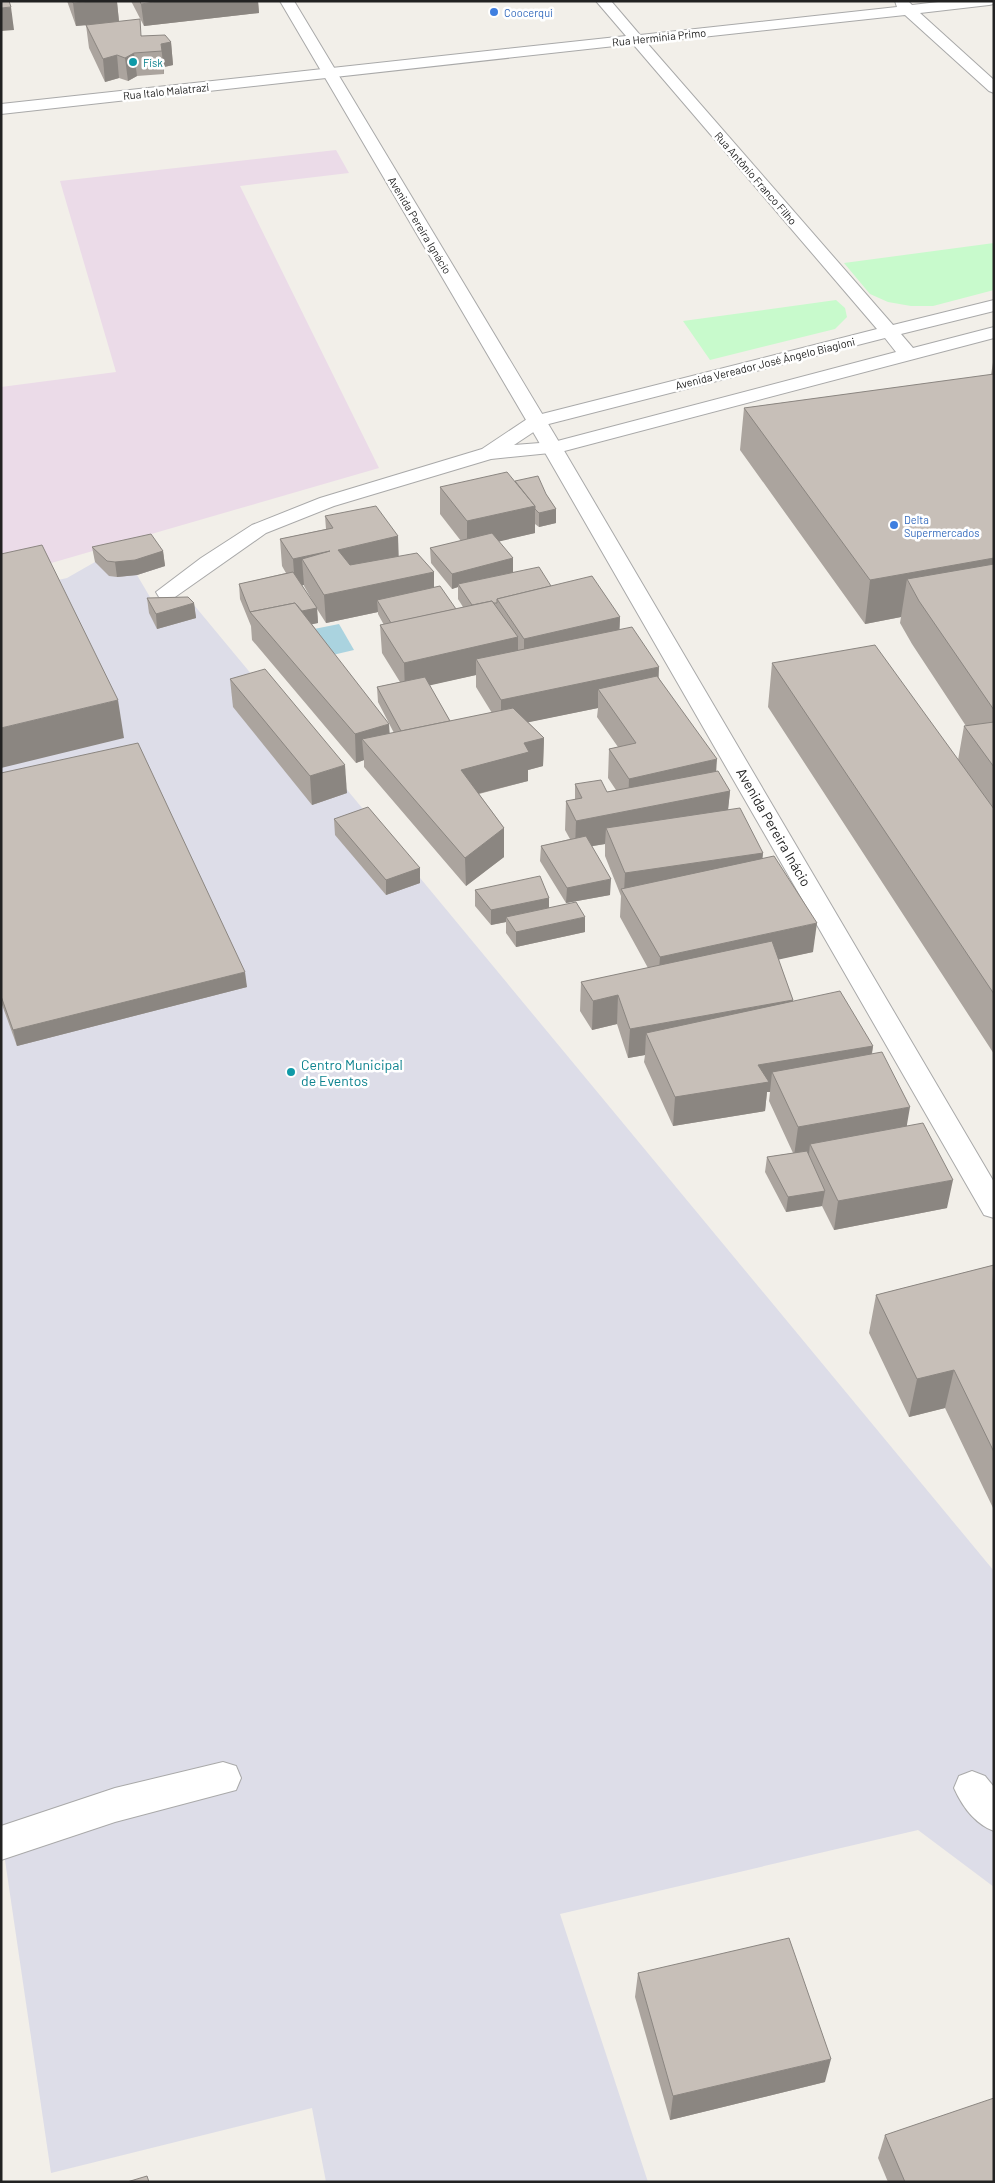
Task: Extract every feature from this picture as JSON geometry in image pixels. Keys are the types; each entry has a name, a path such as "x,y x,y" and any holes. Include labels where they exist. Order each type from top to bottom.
{"street":[{"name":"Avenida Pereira Ignácio","path":"287,1 553,448"},
{"name":"Rua Antônio Franco Filho","path":"603,1 908,355"},
{"name":"Rua Herminia Primo","path":"330,73 636,40 904,6 988,1"},
{"path":"904,6 994,88"},
{"name":"Rua Italo Malatrazi","path":"1,109 330,73"},
{"name":"Avenida Vereador José Ângelo Biagioni","path":"488,453 537,421 994,305"},
{"path":"167,592 208,562 259,529 327,502 488,453 553,448 994,332"},
{"name":"Avenida Pereira Inácio","path":"553,448 994,1207"},
{"path":"1,1843 115,1805 223,1778"}],"shaded area":[{"path":"336,150 349,173 240,186 379,468 41,566 1,575 1,387 116,372 60,181"},
{"name":"Centro Municipal de Eventos","path":"153,549 165,566 137,575 157,609 194,605 994,1571 994,1887 918,1830 560,1914 648,2182 326,2182 312,2108 51,2173 1,1833 1,593 67,578 95,562"}],"green space":[{"path":"994,243 994,290 933,306 911,306 888,302 870,294 844,263"},
{"path":"836,300 845,308 847,317 835,329 710,360 683,321"}],"water":[{"path":"339,624 354,650 324,657 309,630"}],"building":[{"path":"1,1 9,1 11,7 1,8"},
{"path":"73,1 98,1 73,3"},
{"path":"140,1 161,1 141,4"},
{"path":"140,19 141,36 165,35 171,42 161,44 162,51 134,53 125,58 117,55 103,59 86,25"},
{"name":"Delta Supermercados","path":"994,374 994,558 870,580 744,408"},
{"path":"507,472 535,506 467,521 440,487"},
{"path":"538,476 546,494 556,509 539,513 515,481"},
{"path":"376,506 398,536 338,550 350,565 417,553 434,572 324,595 302,559 330,551 293,559 280,539 333,528 325,516"},
{"path":"492,533 513,558 452,574 430,548"},
{"path":"151,534 163,551 135,560 107,561 92,547"},
{"path":"42,545 118,700 1,728 1,554"},
{"path":"994,564 994,710 919,601 907,579"},
{"path":"539,567 551,586 497,599 497,603 492,601 472,605 458,584"},
{"path":"293,572 317,608 302,611 295,603 250,612 239,584"},
{"path":"592,576 620,617 524,639 497,599"},
{"path":"440,586 456,609 391,623 377,600"},
{"path":"188,597 194,603 156,614 147,598"},
{"path":"492,601 518,637 404,663 380,625"},
{"path":"295,603 389,724 355,734 250,612"},
{"path":"632,627 659,667 501,700 476,659"},
{"path":"875,645 994,809 994,994 772,663"},
{"path":"265,669 345,765 310,776 230,679"},
{"path":"657,676 717,759 629,779 609,749 636,743 598,689"},
{"path":"425,677 450,721 401,731 377,687"},
{"path":"513,708 544,738 524,743 529,752 461,770 504,828 465,858 362,739"},
{"path":"994,722 994,767 964,726"},
{"path":"138,743 245,972 13,1030 1,996 1,773"},
{"path":"718,771 730,791 576,821 566,801 582,798 575,784 601,780 607,792"},
{"path":"368,807 420,868 386,880 334,819"},
{"path":"740,808 763,853 625,873 606,828"},
{"path":"586,836 611,879 567,888 541,846"},
{"path":"774,856 817,923 660,957 621,889"},
{"path":"540,876 549,898 491,910 475,890"},
{"path":"576,902 585,917 516,932 506,917"},
{"path":"772,941 793,1000 630,1029 618,995 593,1001 581,982"},
{"path":"840,991 873,1046 758,1065 769,1082 675,1097 646,1033"},
{"path":"882,1052 910,1107 798,1127 772,1072"},
{"path":"923,1123 953,1180 838,1201 810,1144"},
{"path":"807,1151 825,1191 788,1197 767,1157"},
{"path":"994,1265 994,1452 954,1370 917,1379 876,1295"},
{"path":"789,1938 831,2059 673,2096 638,1973"},
{"path":"994,2098 994,2182 905,2182 885,2135"},
{"path":"147,2176 149,2182 127,2182"}],"place":[{"name":"Coocerqui","path":"494,12"},
{"name":"Fisk","path":"133,62"},
{"name":"Delta Supermercados","path":"894,525"},
{"name":"Centro Municipal de Eventos","path":"291,1072"}]}
